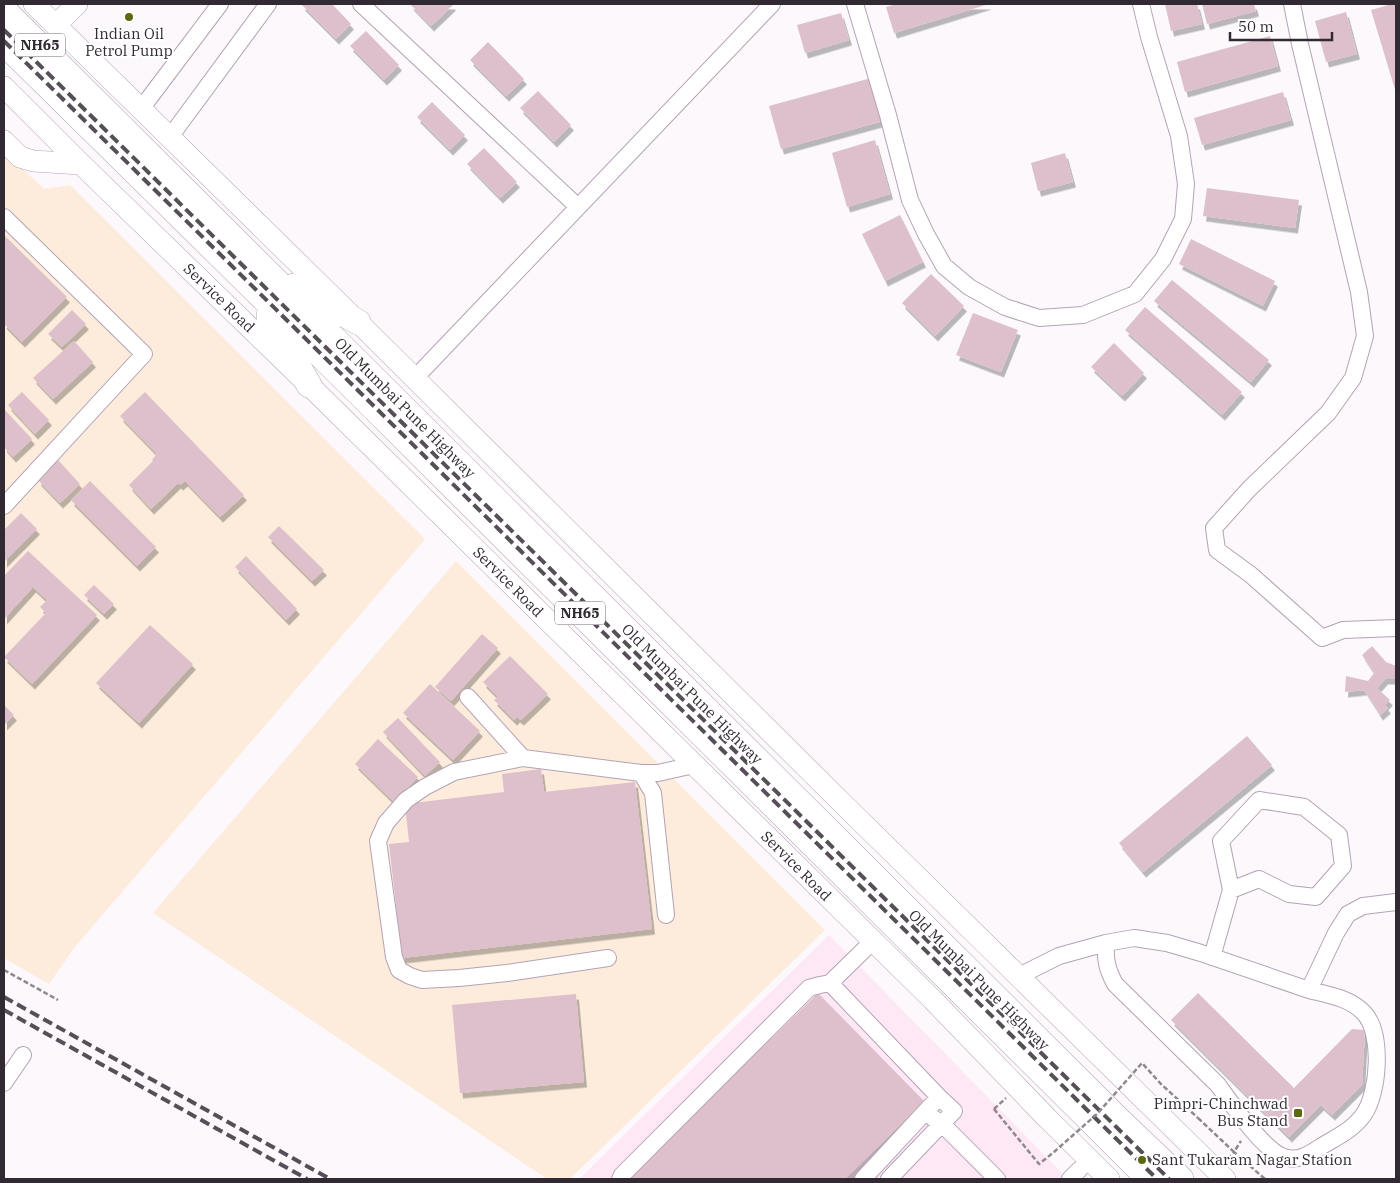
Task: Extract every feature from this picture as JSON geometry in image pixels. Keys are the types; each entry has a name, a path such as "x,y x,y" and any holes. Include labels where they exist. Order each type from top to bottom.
{"highway":[{"name":"NH65","path":"4,10 67,89"},
{"name":"NH65","path":"4,43 67,89"},
{"name":"Old Mumbai Pune Highway","path":"67,89 1181,1179"},
{"name":"Old Mumbai Pune Highway","path":"261,280 1149,1179"},
{"path":"261,280 358,322"},
{"path":"261,280 309,385"}],"main road":[{"path":"34,4 1225,1179"},
{"path":"56,25 77,4"},
{"name":"Service Road","path":"4,87 933,1000 1047,1118 1110,1179"},
{"path":"4,141 20,157 33,161 81,164"},
{"path":"933,1000 960,1049 1001,1103 1081,1176"}],"street":[{"path":"141,108 220,4"},
{"path":"170,137 268,4"},
{"path":"361,4 578,207"},
{"path":"415,378 772,4"},
{"path":"855,4 888,115 910,200 944,266 969,287 1005,307 1039,318 1083,315 1135,294 1163,259 1183,219 1186,184 1179,136 1142,4"},
{"path":"1292,4 1359,292 1364,336 1353,378 1328,413 1250,489 1214,528 1217,550 1251,575 1322,638 1343,630 1396,628"},
{"path":"4,217 144,354 4,506"},
{"path":"468,697 523,758"},
{"path":"608,958 459,978 422,980 400,970 394,957 378,841 386,823 406,800 443,777 454,772 523,758 641,774 658,773 694,765"},
{"path":"641,774 653,794 666,915"},
{"path":"1212,957 1231,890 1221,841 1259,800 1304,807 1339,835 1343,866 1316,898 1289,894 1259,879 1231,890"},
{"path":"1309,990 1336,933 1348,914 1363,906 1396,902"},
{"path":"1018,976 1059,956 1106,943 1134,938 1167,943 1309,990 1346,1000 1365,1013 1374,1028 1377,1057 1374,1091 1364,1114 1348,1131 1299,1159 1284,1158 1269,1149 1218,1085 1115,984 1108,971 1105,957 1106,943"},
{"path":"620,1179 809,988 830,984 873,941"},
{"path":"830,984 954,1112 889,1179"},
{"path":"4,1083 23,1055"},
{"path":"863,1179 939,1097"},
{"path":"926,1112 942,1124 997,1179"}],"path":[{"path":"4,970 58,1000"},
{"path":"1001,1103 1039,1164 1097,1114 1142,1063 1234,1152 1265,1179"},
{"path":"1234,1152 1251,1127"}],"shaded area":[{"path":"4,151 44,189 70,185 425,539 74,948 49,984 4,958"},
{"path":"456,561 825,930 570,1179 547,1179 153,913"},
{"path":"829,935 1068,1179 579,1179"}],"building":[{"path":"303,4 332,4 351,24 336,39"},
{"path":"410,4 452,4 453,5 431,26"},
{"path":"897,4 989,4 894,33 886,7"},
{"path":"1165,4 1197,4 1202,24 1171,31"},
{"path":"1202,4 1254,4 1256,11 1207,24"},
{"path":"1396,4 1396,93 1371,10"},
{"path":"1346,12 1357,54 1326,62 1315,21"},
{"path":"841,13 849,40 805,53 797,25"},
{"path":"366,31 399,65 384,80 350,46"},
{"path":"1270,36 1278,66 1185,92 1177,62"},
{"path":"488,42 524,79 506,96 470,60"},
{"path":"871,78 883,121 781,149 769,106"},
{"path":"538,91 571,125 554,142 520,108"},
{"path":"1283,92 1291,120 1202,145 1194,118"},
{"path":"432,102 465,135 450,150 417,117"},
{"path":"875,140 890,194 847,207 832,153"},
{"path":"484,148 517,182 500,198 467,164"},
{"path":"1065,153 1073,182 1038,191 1031,163"},
{"path":"1207,188 1299,200 1295,228 1203,216"},
{"path":"900,215 923,262 885,281 862,234"},
{"path":"4,235 67,297 22,342 4,324"},
{"path":"1191,239 1275,281 1263,306 1179,264"},
{"path":"931,274 964,306 935,336 902,303"},
{"path":"1172,280 1269,360 1251,382 1154,301"},
{"path":"1145,307 1242,392 1222,415 1125,330"},
{"path":"72,310 86,324 62,347 48,334"},
{"path":"973,313 1018,330 1001,372 956,355"},
{"path":"74,341 93,362 53,399 33,378"},
{"path":"1114,343 1144,373 1122,396 1091,367"},
{"path":"22,392 49,420 35,434 8,405"},
{"path":"145,392 244,495 220,517 185,481 180,485 178,483 151,509 129,485 153,461 157,454 120,416"},
{"path":"4,409 32,439 13,457 4,447"},
{"path":"58,460 80,484 60,503 38,480"},
{"path":"90,481 156,547 137,566 71,500"},
{"path":"21,513 37,529 4,562 4,530"},
{"path":"279,526 324,570 312,581 268,537"},
{"path":"28,551 97,615 32,684 4,657 46,613 40,607 47,600 33,587 4,619 4,576"},
{"path":"246,556 297,609 286,620 235,567"},
{"path":"94,585 114,604 104,614 84,595"},
{"path":"150,625 193,664 139,723 96,683"},
{"path":"482,634 498,648 451,701 435,687"},
{"path":"1372,646 1386,662 1396,666 1396,679 1385,679 1377,688 1390,700 1385,705 1388,708 1380,715 1364,690 1345,692 1346,676 1368,681 1374,673 1362,655"},
{"path":"510,656 548,694 521,720 517,717 514,720 494,700 498,697 483,682"},
{"path":"430,684 480,731 453,760 403,713"},
{"path":"4,705 14,715 4,725"},
{"path":"398,718 440,762 425,776 383,732"},
{"path":"1247,736 1272,765 1143,872 1119,843"},
{"path":"378,739 418,777 394,802 355,764"},
{"path":"541,769 544,792 635,782 652,929 402,958 389,844 409,842 405,804 504,792 502,774"},
{"path":"818,993 924,1101 845,1179 628,1179"},
{"path":"1198,993 1294,1088 1352,1029 1365,1030 1362,1085 1332,1115 1321,1105 1289,1137 1171,1020"},
{"path":"576,994 584,1082 460,1093 452,1005"}],"railway":[{"path":"4,30 1169,1179"},
{"path":"4,41 1157,1179"},
{"path":"4,997 330,1179"},
{"path":"4,1010 307,1179"}],"place":[{"name":"Indian Oil Petrol Pump","path":"129,17"},
{"name":"Pimpri-Chinchwad Bus Stand","path":"1298,1113"},
{"name":"Sant Tukaram Nagar Station","path":"1142,1160"}]}
